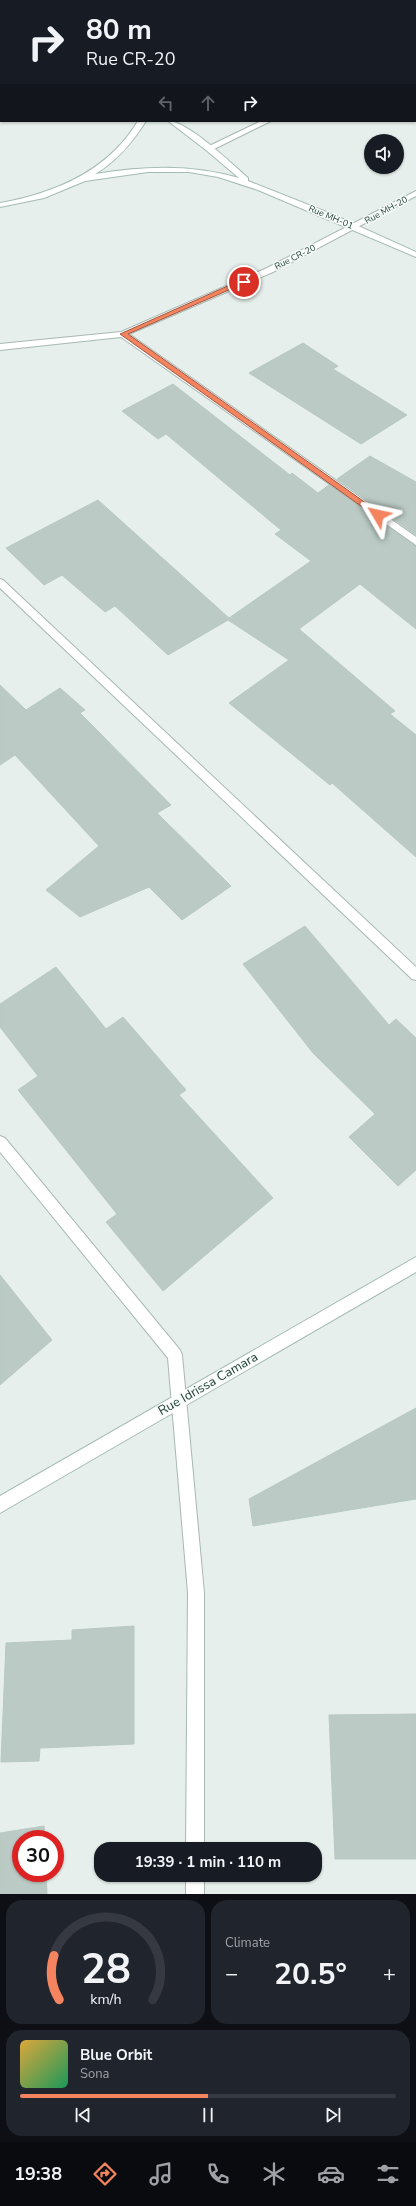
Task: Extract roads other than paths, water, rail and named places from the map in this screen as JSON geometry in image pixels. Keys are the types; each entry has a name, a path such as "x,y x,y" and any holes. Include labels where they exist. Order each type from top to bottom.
{"street":[{"path":"0,205 46,194 81,179 104,166 123,150 136,134 142,122"},
{"name":"Rue MH-01","path":"173,122 209,148 246,181"},
{"path":"209,148 265,122"},
{"name":"Rue MH-01","path":"81,179 158,169 188,170 246,181 355,226 416,255"},
{"name":"Rue MH-20","path":"355,226 416,193"},
{"name":"Rue CR-20","path":"0,347 123,334 270,270 355,226"},
{"path":"123,334 416,542"},
{"path":"0,582 416,975"},
{"path":"0,1142 175,1355 196,1593 195,1842"},
{"name":"Rue Idrissa Camara","path":"0,1505 416,1264"},
{"path":"195,1882 195,1894"}]}
